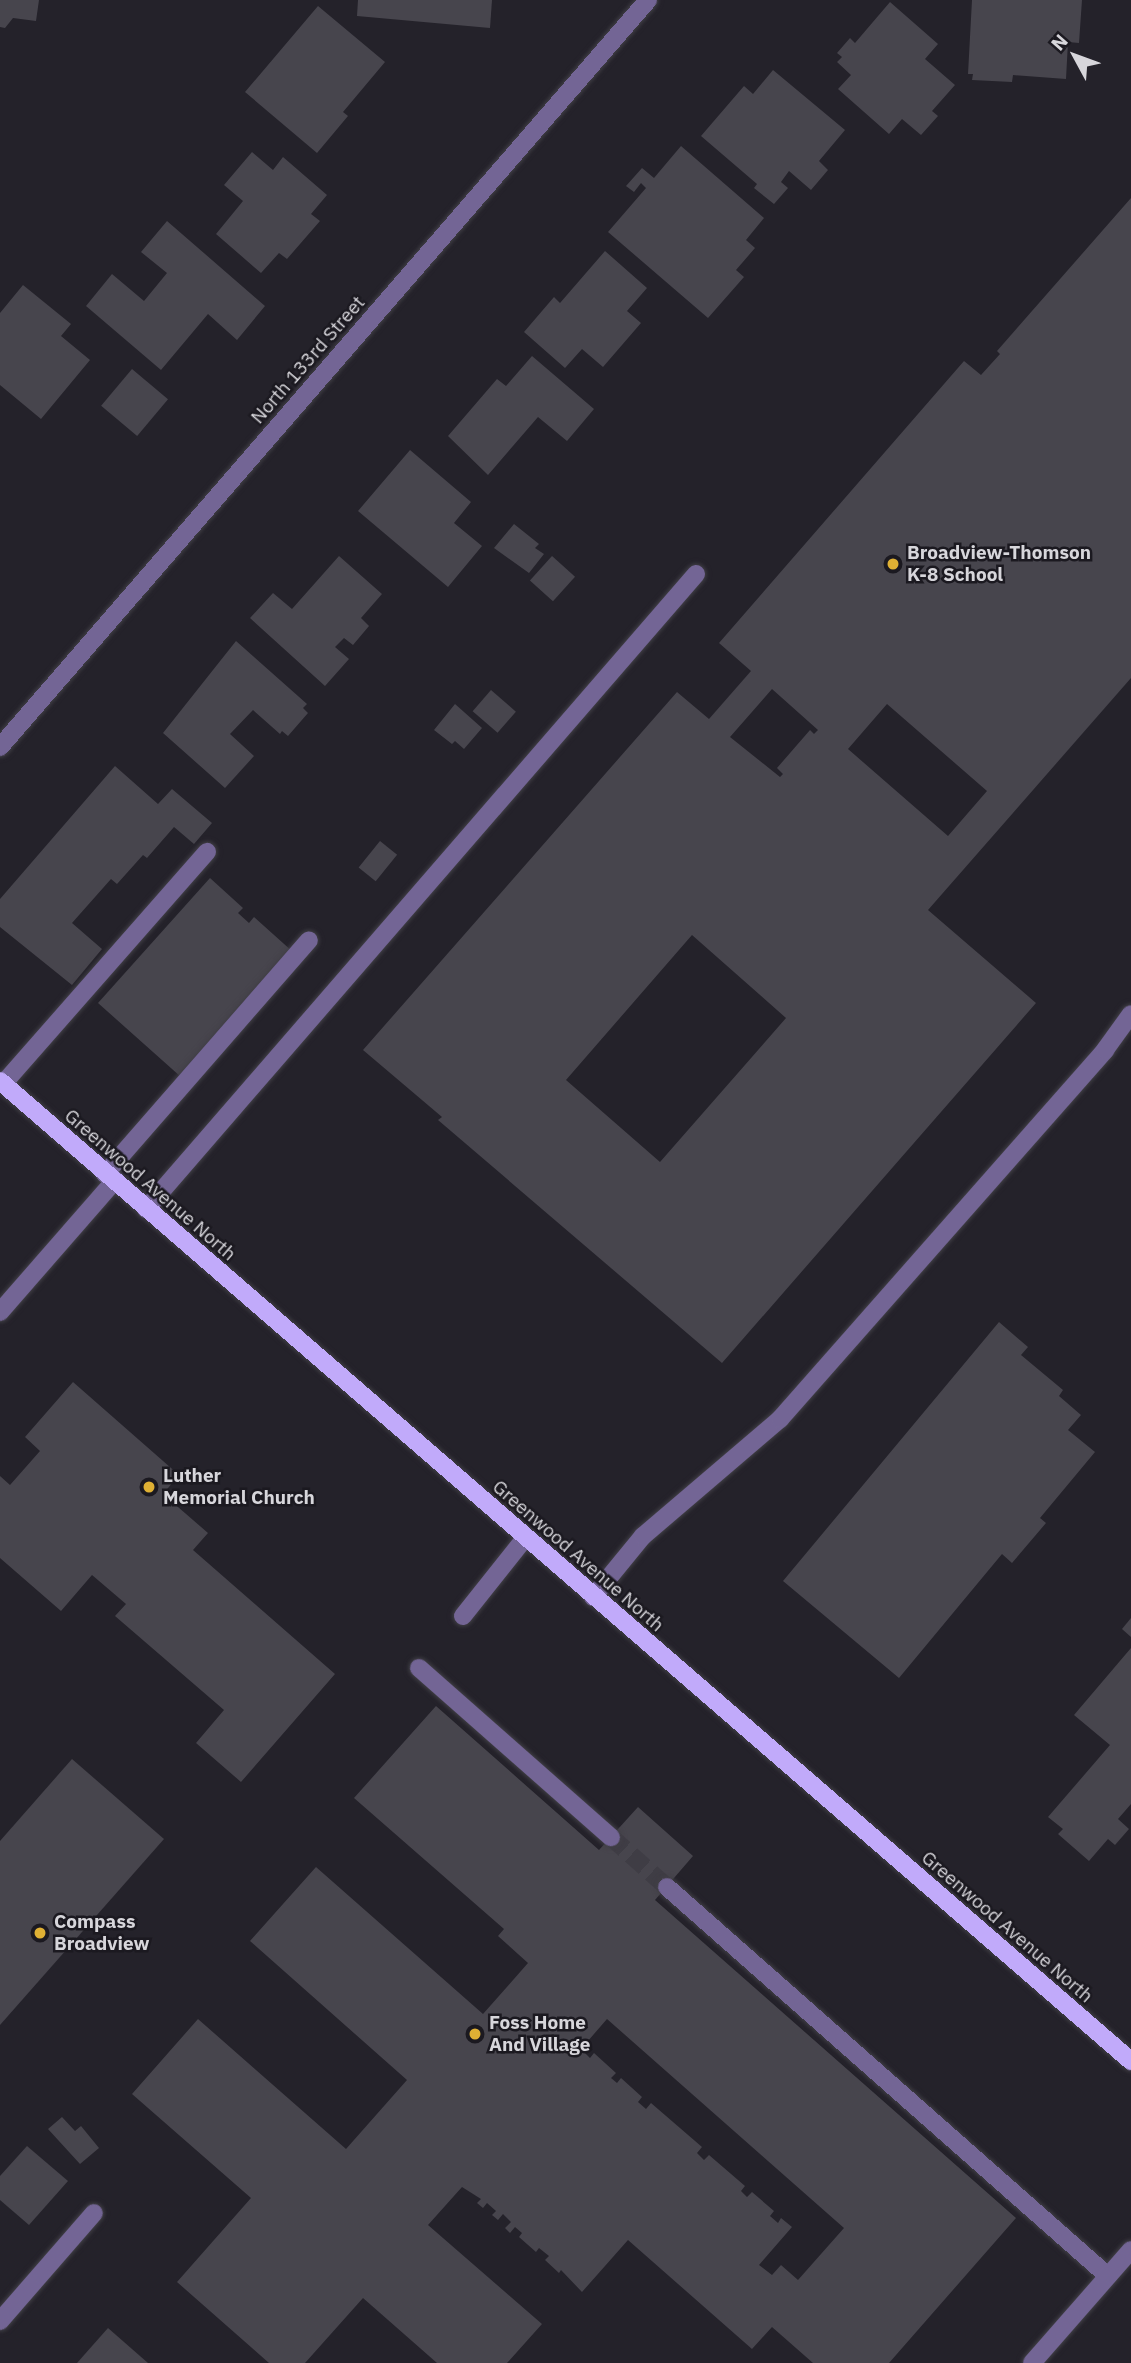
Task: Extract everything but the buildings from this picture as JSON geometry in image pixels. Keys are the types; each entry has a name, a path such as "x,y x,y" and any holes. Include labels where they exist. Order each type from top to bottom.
{"main road":[{"name":"Greenwood Avenue North","path":"2,1083 1131,2061"}],"street":[{"name":"North 133rd Street","path":"0,747 648,0"},
{"path":"146,1209 696,574"},
{"path":"2,1083 207,852"},
{"path":"0,1312 309,940"},
{"path":"593,1597 643,1536 780,1419 1099,1057 1131,1014"},
{"path":"463,1616 525,1538"},
{"path":"419,1668 611,1837"},
{"path":"667,1886 1108,2276"},
{"path":"0,2321 94,2213"},
{"path":"1032,2363 1131,2250"}],"tunnel":[{"path":"611,1837 667,1887"}],"place":[{"name":"Broadview-Thomson K-8 School","path":"893,564"},
{"name":"Luther Memorial Church","path":"149,1487"},
{"name":"Compass Broadview","path":"40,1933"},
{"name":"Foss Home And Village","path":"475,2034"}]}
